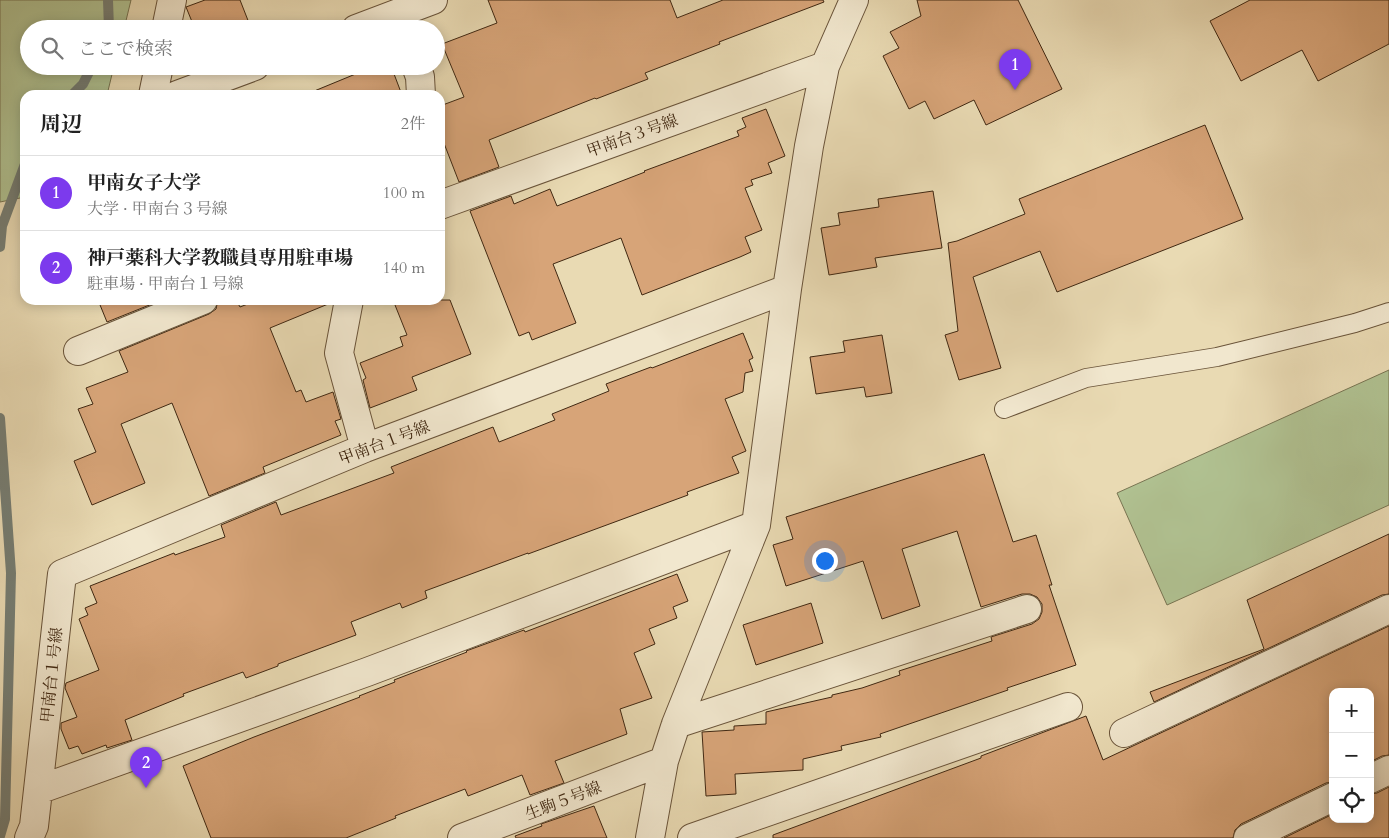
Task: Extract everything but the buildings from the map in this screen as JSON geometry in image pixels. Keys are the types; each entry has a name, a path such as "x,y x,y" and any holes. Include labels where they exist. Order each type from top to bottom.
{"street":[{"path":"168,20 172,0"},
{"path":"403,20 433,0"},
{"path":"650,838 664,761 676,724 756,525 786,288 809,146 825,66 854,0"},
{"name":"甲南台３号線","path":"445,203 825,66"},
{"path":"154,90 157,75"},
{"path":"190,90 230,75"},
{"path":"419,75 421,90"},
{"name":"甲南台１号線","path":"38,790 62,574 365,448 786,288"},
{"path":"78,351 191,305"},
{"path":"348,305 339,353 365,448"},
{"path":"29,838 34,826 38,790 358,675 756,525"},
{"path":"676,724 1027,609"},
{"path":"1124,733 1389,609"},
{"path":"692,838 1068,707"},
{"name":"生駒５号線","path":"462,838 664,761"},
{"path":"1372,778 1389,770"},
{"path":"1248,838 1329,799"}],"lane":[{"path":"1004,409 1086,378 1217,357 1356,323 1389,312"}],"green space":[{"path":"0,0 131,0 126,20 20,20 20,75 112,75 108,90 20,90 20,198 0,202"},
{"path":"1389,370 1389,505 1167,605 1117,493"}],"waterway":[{"path":"108,0 109,20"},
{"path":"77,90 88,75"},
{"path":"0,247 2,226 20,177"},
{"path":"0,418 11,573 5,819 0,836"}],"place":[{"name":"甲南女子大学","path":"1015,90"},
{"name":"神戸薬科大学教職員専用駐車場","path":"146,788"}]}
